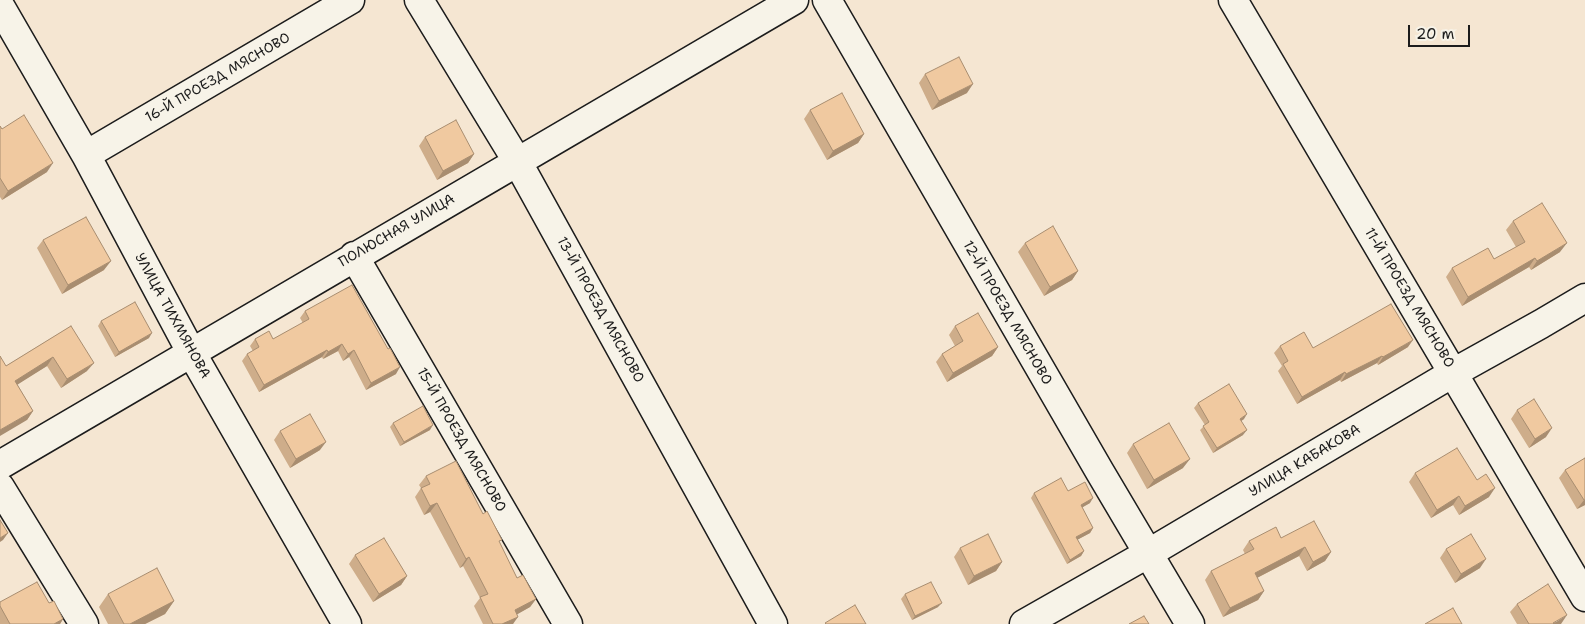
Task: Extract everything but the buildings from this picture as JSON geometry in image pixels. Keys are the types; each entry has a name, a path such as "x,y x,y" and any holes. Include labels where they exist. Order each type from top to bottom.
{"street":[{"name":"16-Й ПРОЕЗД МЯСНОВО","path":"86,155 350,0"},
{"name":"13-Й ПРОЕЗД МЯСНОВО","path":"419,0 517,161 773,624"},
{"name":"ПОЛЮСНАЯ УЛИЦА","path":"0,465 794,0"},
{"name":"12-Й ПРОЕЗД МЯСНОВО","path":"827,0 1094,464 1190,624"},
{"name":"11-Й ПРОЕЗД МЯСНОВО","path":"1233,0 1585,597"},
{"name":"УЛИЦА ТИХМЯНОВА","path":"0,6 86,155 191,352 346,624"},
{"name":"15-Й ПРОЕЗД МЯСНОВО","path":"354,256 568,624"},
{"name":"УЛИЦА КАБАКОВА","path":"1024,624 1585,298"},
{"path":"0,487 84,624"}]}
